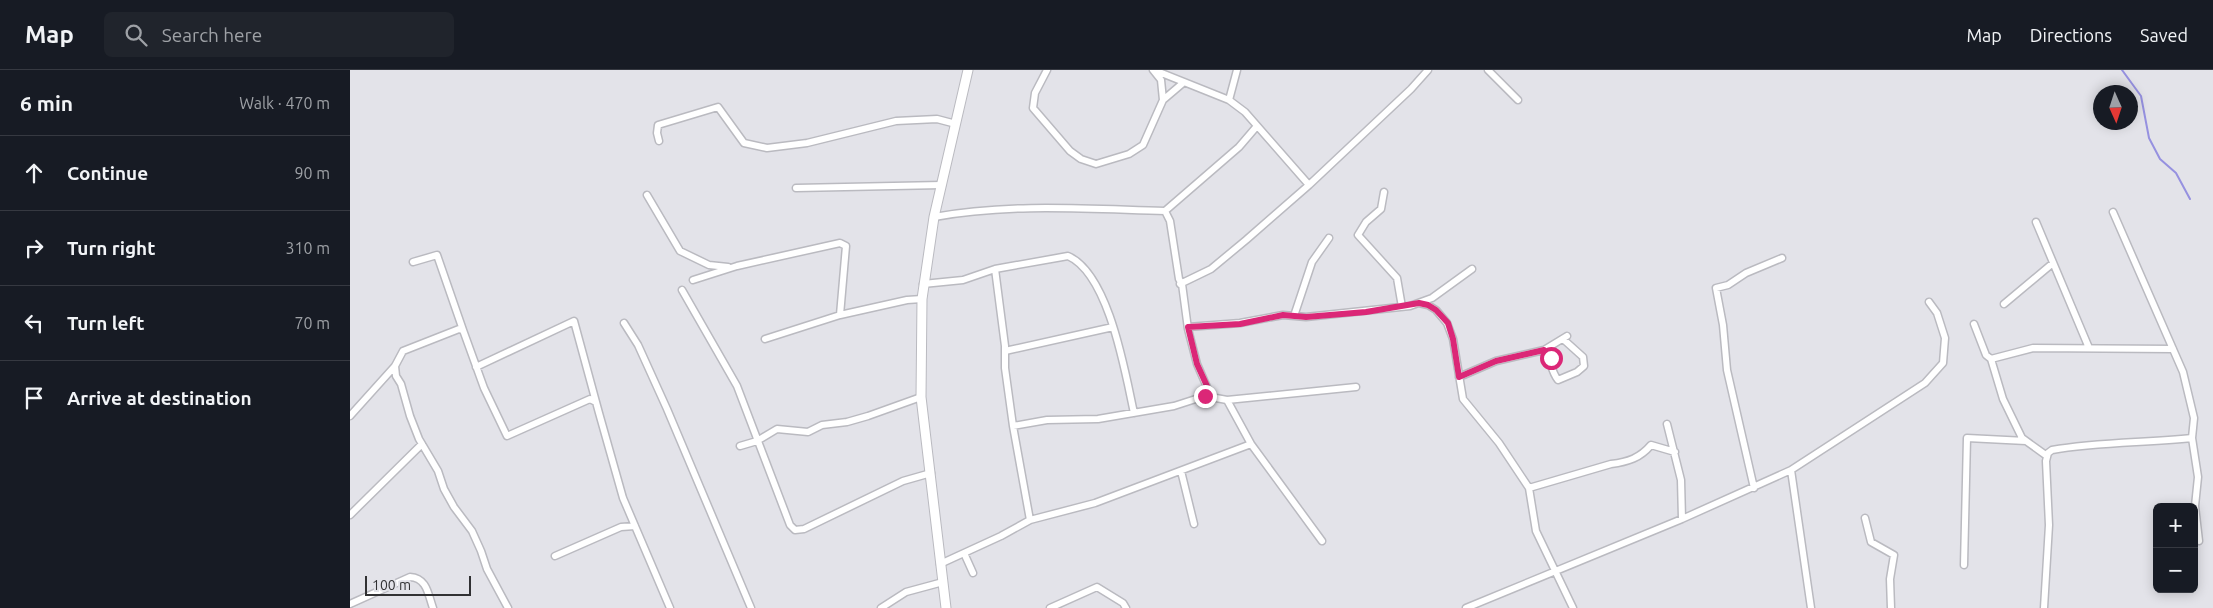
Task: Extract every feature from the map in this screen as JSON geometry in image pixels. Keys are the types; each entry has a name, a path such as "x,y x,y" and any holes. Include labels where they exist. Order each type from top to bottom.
{"street":[{"path":"946,608 921,397 922,299 934,217 968,70"},
{"path":"1047,70 1035,93 1033,108 1070,151 1081,159 1096,164 1129,154 1143,146 1163,100 1183,83"},
{"path":"1154,70 1161,80 1163,100"},
{"path":"1154,70 1229,100 1245,112 1309,185"},
{"path":"1229,100 1237,70"},
{"path":"1488,70 1518,100"},
{"path":"1181,284 1211,269 1309,185 1411,89 1427,71"},
{"path":"659,141 658,125 718,107 721,114 744,143 767,148 815,141 896,121 937,118 956,124"},
{"path":"934,217 966,211 1005,208 1165,211 1239,147 1257,126"},
{"path":"796,188 942,184"},
{"path":"1384,192 1381,209 1366,222 1358,235 1397,278 1402,307"},
{"path":"647,195 680,251 709,265 732,268"},
{"path":"1165,211 1170,221 1188,327 1197,364 1207,386 1205,396"},
{"path":"2113,212 2183,372 2194,418 2192,438 2198,477 2195,506 2199,541"},
{"path":"2036,222 2089,348"},
{"path":"1294,316 1312,262 1329,238"},
{"path":"693,280 732,268 840,243 846,246 840,315"},
{"path":"413,262 437,255 484,388 507,436 582,401 590,398 596,402"},
{"path":"923,284 963,280 996,270 1068,256 1077,260 1095,283 1106,305 1120,348 1134,413"},
{"path":"1754,488 1727,370 1723,325 1716,288 1728,285 1746,273 1782,258"},
{"path":"2004,304 2053,262"},
{"path":"1188,327 1240,324 1283,315 1306,317 1402,307 1432,298 1472,269"},
{"path":"996,270 1008,393 1030,520"},
{"path":"682,290 737,386 790,524 795,530 799,531 903,481 931,473"},
{"path":"765,339 840,315 906,300 922,299"},
{"path":"1466,608 1754,488 1790,470 1925,383 1944,363 1945,338 1937,313 1929,302"},
{"path":"1419,303 1428,305 1436,310 1448,323 1453,339 1463,398 1514,462 1529,488 1536,531 1573,608"},
{"path":"476,367 574,321 623,498 670,608"},
{"path":"624,323 638,345 668,408 751,608"},
{"path":"1974,324 1986,355 1991,359 2003,399 2022,438 2047,456"},
{"path":"1005,351 1113,327"},
{"path":"351,414 395,366 403,351 456,329 463,330"},
{"path":"1459,377 1496,361 1544,350 1565,338 1583,357 1584,366 1577,372 1558,380 1552,372 1551,358 1544,350"},
{"path":"1991,359 2033,348 2173,349"},
{"path":"395,366 410,416 422,444 438,471 454,507 472,531 487,569 508,608"},
{"path":"1013,426 1048,420 1098,419 1174,406 1205,396 1227,400 1356,387"},
{"path":"740,446 757,441 777,429 808,432 822,425 847,422 921,397"},
{"path":"1227,400 1250,444 1322,541"},
{"path":"1667,424 1681,480 1682,519"},
{"path":"1964,565 1967,438 2027,442"},
{"path":"2044,608 2049,525 2047,456 2052,450 2100,443 2192,438"},
{"path":"350,515 422,444"},
{"path":"940,564 1001,536 1030,520 1096,503 1250,444"},
{"path":"1529,488 1611,464 1624,463 1642,456 1651,445 1675,452"},
{"path":"1790,470 1811,608"},
{"path":"1182,471 1194,524"},
{"path":"1865,518 1871,542 1894,555 1890,580 1891,608"},
{"path":"555,556 621,527 635,526"},
{"path":"964,553 973,573"},
{"path":"350,604 410,577 422,581 433,608"},
{"path":"881,608 906,592 942,582"},
{"path":"1050,608 1097,587 1122,603 1126,608"}],"waterway":[{"path":"2122,70 2141,96 2149,138 2160,159 2176,173 2190,199"}],"route":[{"path":"1205,396 1207,386 1197,364 1188,327 1240,324 1283,315 1306,317 1366,312 1419,303 1428,305 1436,310 1448,323 1453,339 1459,377 1496,361 1544,350 1551,358"}]}
